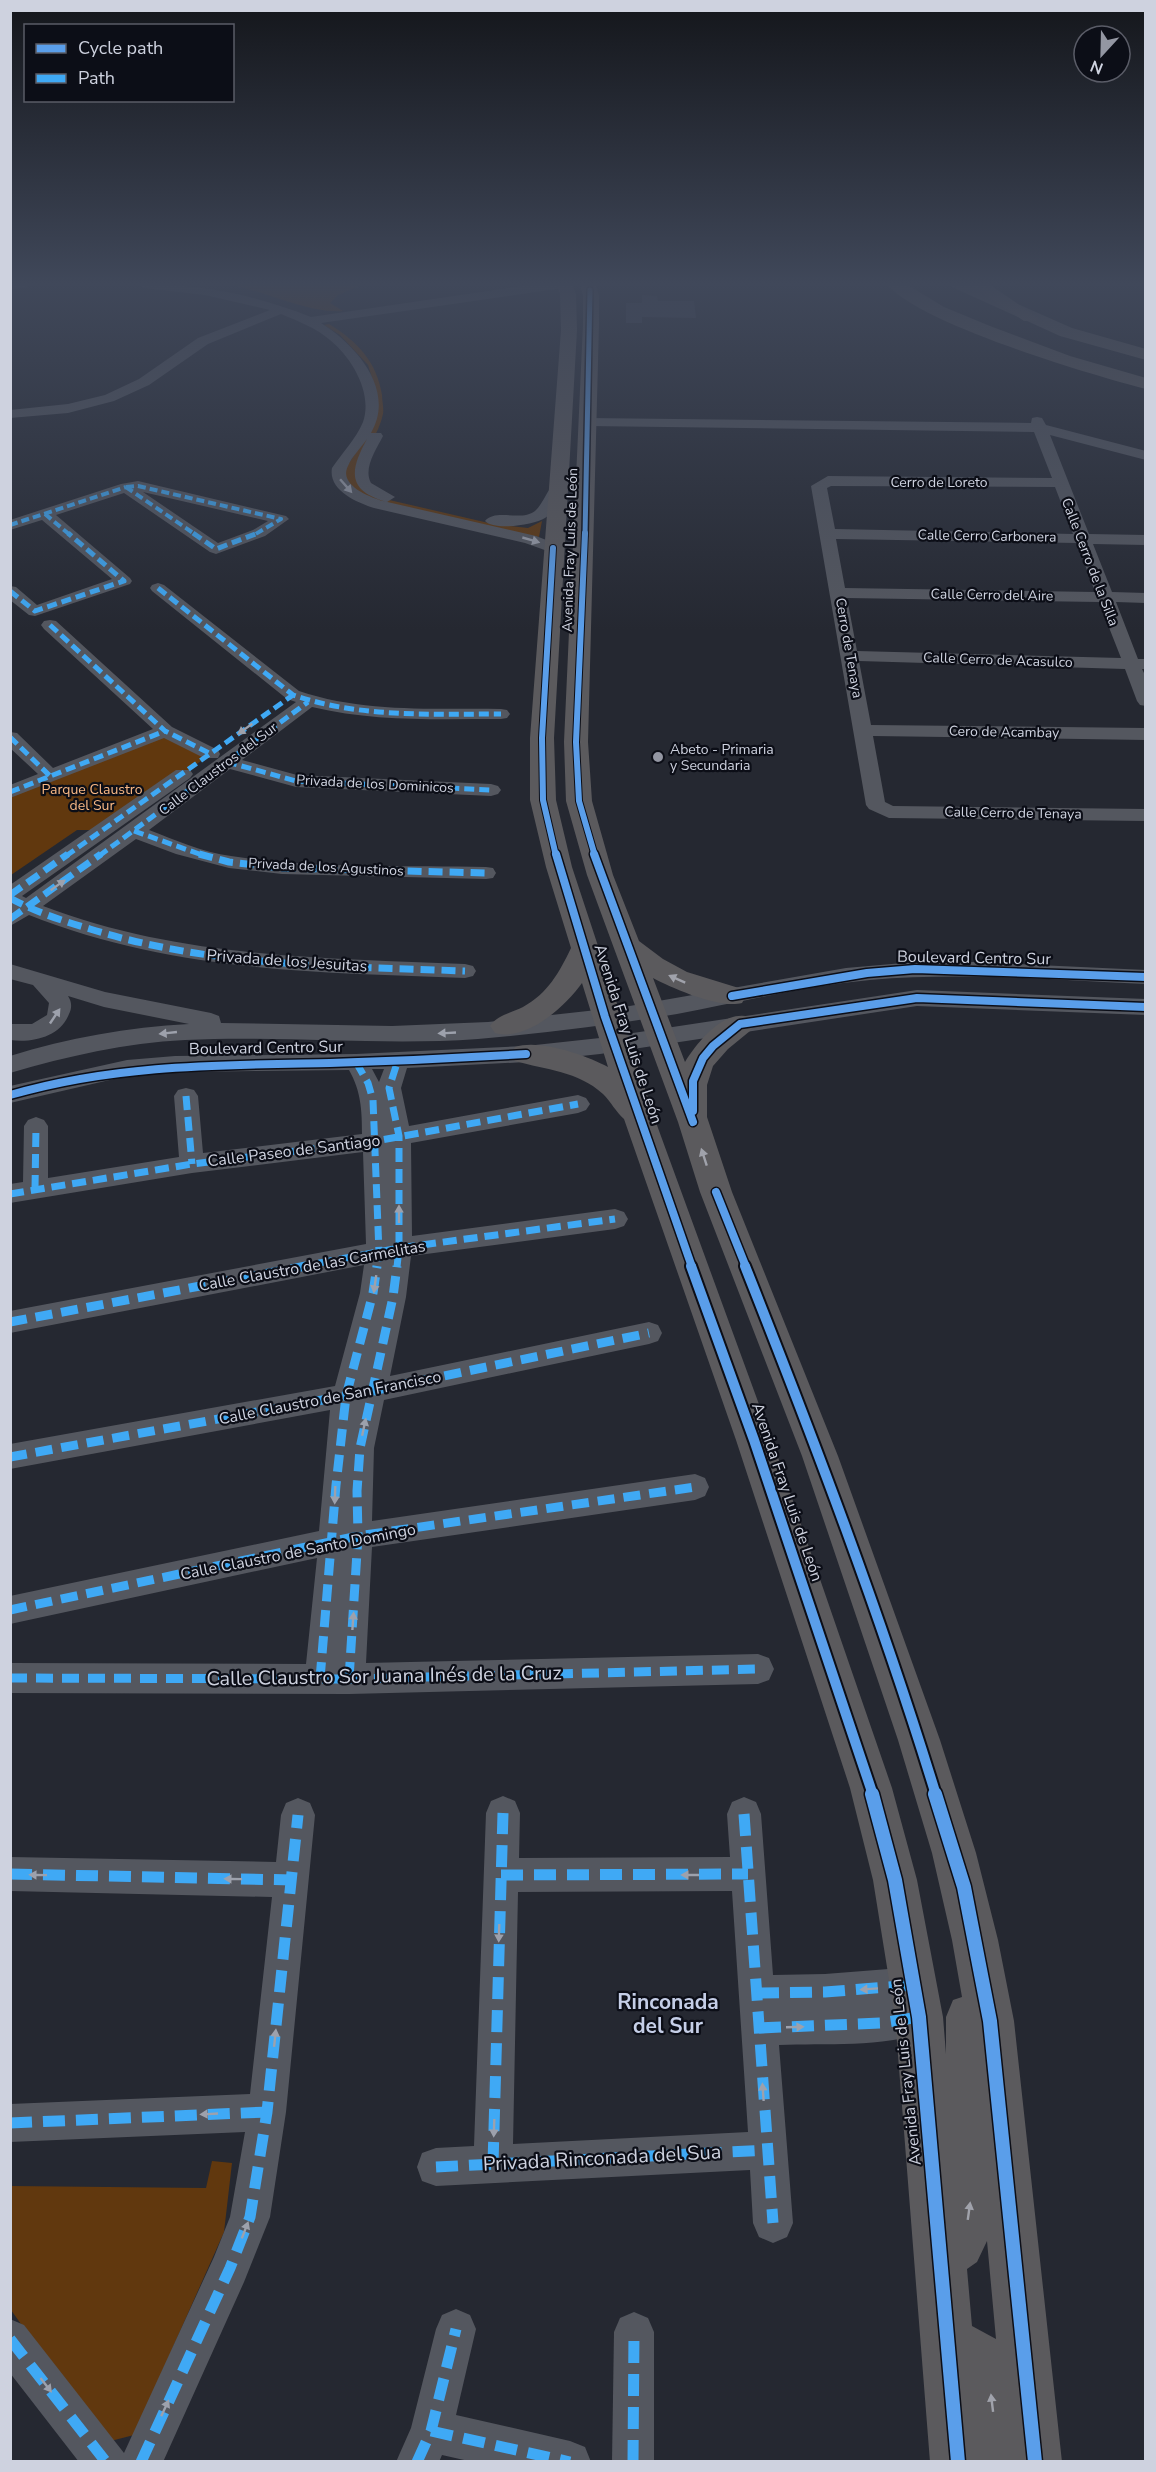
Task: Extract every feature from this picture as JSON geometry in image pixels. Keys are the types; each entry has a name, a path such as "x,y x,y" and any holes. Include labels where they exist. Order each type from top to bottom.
{"main road":[{"name":"Avenida Fray Luis de León","path":"564,399 556,490 542,738 543,800 559,867 610,1030 642,1128 754,1440 871,1788 895,1880 916,2001 957,2462"},
{"name":"Avenida Fray Luis de León","path":"588,399 576,742 579,801 600,875 693,1122 716,1192 820,1456 919,1740 954,1853 979,1959 990,2021 1035,2462"},
{"path":"628,947 652,966 736,1010 703,1058 693,1081 693,1122"},
{"path":"505,1026 540,1010 560,994 576,970 584,949"},
{"path":"526,1054 563,1060 609,1082 624,1095 642,1128"},
{"path":"939,2251 956,2249 965,2235 970,2206 970,2008 979,1959"},
{"path":"948,2344 974,2353 987,2371 999,2462"}],"street":[{"path":"10,414 70,399"},
{"path":"10,405 93,411 135,399"},
{"path":"372,399 372,414 365,429 339,468 338,475 349,492 379,505 530,539 553,548"},
{"path":"387,414 363,459 359,475 362,483 377,494 498,522 513,522 541,514 556,490"},
{"path":"588,418 1038,425 1146,449"},
{"path":"1038,425 1146,456"},
{"name":"Calle Cerro de la Silla","path":"1038,425 1103,596 1138,663 1146,701"},
{"name":"Cerro de Loreto","path":"819,486 828,481 1059,483"},
{"path":"10,525 126,487 138,486 281,519 259,533 216,549 126,487"},
{"name":"Cerro de Tenaya","path":"819,486 876,805 880,809"},
{"path":"10,591 35,611 124,581 45,514"},
{"name":"Calle Cerro Carbonera","path":"829,534 1146,540"},
{"path":"159,588 300,698 358,711 501,714"},
{"name":"Calle Cerro del Aire","path":"839,593 1146,598"},
{"name":"Privada de los Dominicos","path":"50,625 165,731 219,758 266,774 306,782 491,790"},
{"name":"Calle Cerro de Acasulco","path":"850,656 1138,663"},
{"name":"Calle Claustros del Sur","path":"14,905 167,786 219,758 300,698"},
{"name":"Cero de Acambay","path":"863,730 1146,734"},
{"path":"10,792 165,731"},
{"path":"10,737 50,776"},
{"name":"Calle Claustros del Sur","path":"14,905 134,831 186,793 219,758"},
{"path":"167,786 186,793"},
{"name":"Calle Cerro de Tenaya","path":"880,809 889,812 1146,815"},
{"name":"Privada de los Agustinos","path":"134,831 183,850 229,862 282,868 486,873"},
{"name":"Privada de los Jesuitas","path":"14,905 148,946 238,961 465,971"},
{"name":"Boulevard Centro Sur","path":"10,1095 127,1068 175,1064 356,1062 526,1054 610,1030 736,1010 867,973 915,969 1146,977"},
{"path":"10,971 104,999 249,1031"},
{"path":"10,1032 32,1033 43,1029 58,1016 60,1001 56,994 42,982"},
{"name":"Boulevard Centro Sur","path":"736,1010 917,998 1146,1007"},
{"path":"98,1043 111,1032 114,1023 104,999"},
{"name":"Boulevard Centro Sur","path":"10,1065 98,1043 184,1032 249,1031 391,1036 463,1032 505,1026 610,1030"},
{"path":"334,1679 346,1540 336,1485 359,1394 374,1293 389,1250 389,1088 398,1060"},
{"path":"356,1062 370,1089 388,1139"},
{"path":"186,1096 192,1164"},
{"name":"Calle Paseo de Santiago","path":"10,1194 192,1164 388,1139 578,1104"},
{"path":"35,1189 36,1125"},
{"name":"Calle Claustro de las Carmelitas","path":"10,1322 389,1250 615,1219"},
{"name":"Calle Claustro de San Francisco","path":"10,1457 359,1394 649,1333"},
{"name":"Calle Claustro de Santo Domingo","path":"10,1610 346,1540 695,1487"},
{"name":"Calle Claustro Sor Juana Inés de la Cruz","path":"10,1678 334,1679 758,1669"},
{"path":"492,2164 503,1813"},
{"path":"744,1814 773,2223"},
{"path":"141,2462 230,2268 250,2217 267,2112 298,1815"},
{"path":"10,1874 292,1880"},
{"path":"501,1875 748,1875"},
{"path":"757,1993 825,1992 916,2001"},
{"path":"759,2028 880,2023 916,2001"},
{"path":"10,2123 267,2112"},
{"name":"Privada Rinconada del Sua","path":"436,2167 768,2150"},
{"path":"456,2329 424,2446 570,2462"},
{"path":"633,2462 634,2332"},
{"path":"10,2339 106,2462"}],"green space":[{"path":"373,399 382,399 381,421 357,468 385,499 493,524 528,528 542,521 539,537 381,505 358,494 346,481 345,469 371,430"},
{"name":"Parque Claustro del Sur","path":"165,731 211,754 103,830 77,830 11,875 11,793"},
{"path":"212,2161 232,2163 224,2232 134,2435 99,2444 60,2379 11,2310 10,2186 206,2188"}],"marked path":[{"path":"10,525 126,487 138,486 281,519 259,533 216,549 126,487"},
{"path":"10,591 35,611 124,581 45,514"},
{"path":"158,588 293,695 316,703 367,711 501,714"},
{"path":"50,625 165,731 211,754"},
{"path":"10,895 293,695"},
{"path":"10,919 134,831 308,702"},
{"path":"10,792 165,731"},
{"path":"10,737 50,776"},
{"path":"227,762 296,781 491,790"},
{"path":"134,831 183,850 229,862 282,868 486,873"},
{"path":"10,898 73,924 120,939 217,957 316,965 465,971"},
{"path":"349,1679 358,1536 357,1491 360,1448 393,1297 399,1248 399,1136 389,1088 398,1060"},
{"path":"320,1679 336,1485 346,1396 373,1293 379,1253 373,1100 368,1083 356,1062"},
{"path":"186,1096 192,1164"},
{"path":"10,1194 192,1164 376,1141 578,1104"},
{"path":"35,1189 36,1126"},
{"path":"10,1322 399,1248 615,1219"},
{"path":"10,1457 372,1391 649,1333"},
{"path":"10,1610 358,1536 695,1487"},
{"path":"10,1678 349,1679 758,1669"},
{"path":"493,2164 503,1813"},
{"path":"744,1814 773,2223"},
{"path":"141,2462 230,2268 250,2217 267,2112 298,1815"},
{"path":"10,1874 292,1880"},
{"path":"501,1875 748,1874"},
{"path":"757,1993 825,1992 914,1985"},
{"path":"759,2028 881,2023 919,2017"},
{"path":"10,2123 267,2112"},
{"path":"436,2167 768,2150"},
{"path":"417,2462 431,2431 456,2329"},
{"path":"633,2462 634,2332"},
{"path":"10,2339 106,2462"},
{"path":"431,2431 570,2462"}],"cycle path":[{"path":"588,399 586,522 576,742 579,801 600,875 693,1122"},
{"path":"553,548 542,738 543,800 559,867 605,1017 642,1128 754,1440 871,1788 895,1880 919,2017 958,2462"},
{"path":"732,996 867,973 915,969 1146,977"},
{"path":"693,1111 693,1081 703,1058 713,1046 740,1024 917,998 1146,1007"},
{"path":"10,1095 47,1084 83,1077 157,1067 334,1063 526,1054"},
{"path":"716,1192 820,1456 919,1740 964,1887 990,2021 1035,2462"}],"place":[{"name":"Abeto - Primaria y Secundaria","path":"658,757"}],"district":[{"name":"Rinconada del Sur","path":"668,2014"}]}
